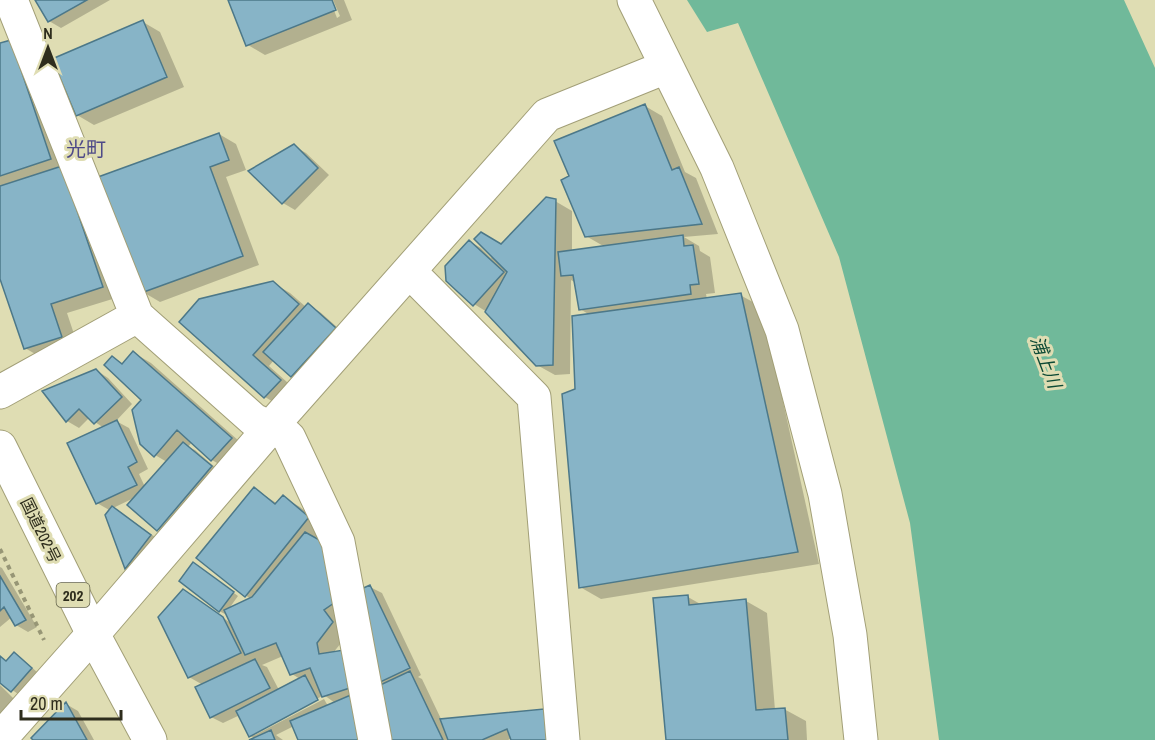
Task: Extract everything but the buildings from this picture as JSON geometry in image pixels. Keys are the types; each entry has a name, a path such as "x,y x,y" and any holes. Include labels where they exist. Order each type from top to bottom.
{"main road":[{"path":"11,0 137,316 254,420 285,433 290,438 338,542 375,740"},
{"path":"634,0 717,168 782,330 825,494 850,635 861,740"},
{"path":"0,739 270,428 547,115 666,67"},
{"path":"409,271 534,397 563,740"},
{"path":"0,392 137,316"},
{"name":"国道202号","path":"0,447 93,634 150,740"}],"path":[{"path":"0,549 44,641 62,668"}],"water":[{"name":"浦上川","path":"687,0 1124,0 1155,68 1155,740 939,740 910,523 839,257 738,23 707,32"}],"district":[{"name":"光町","path":"86,148"}]}
